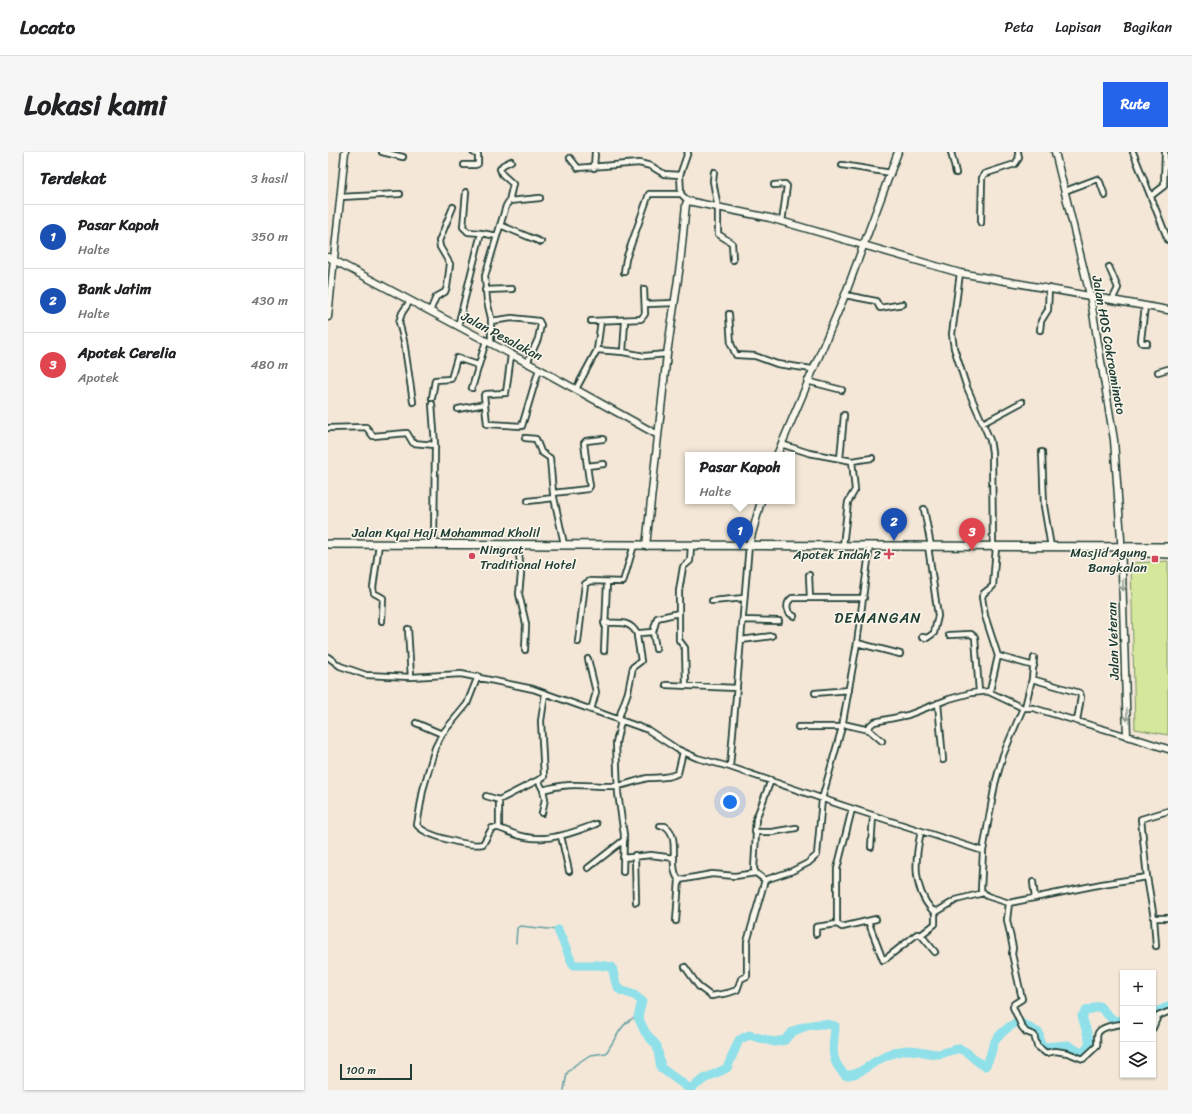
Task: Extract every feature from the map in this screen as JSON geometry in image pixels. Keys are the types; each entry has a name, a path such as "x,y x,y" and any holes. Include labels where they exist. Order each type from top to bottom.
{"main road":[{"name":"Jalan Kyai Haji Mohammad Kholil","path":"328,544 1120,548"},
{"path":"1120,548 1168,547"},
{"path":"1120,548 1168,554"}],"street":[{"path":"328,317 331,259 345,152"},
{"path":"382,152 403,157"},
{"path":"464,164 475,166 478,164 478,157 473,152"},
{"path":"594,168 595,152"},
{"path":"688,152 680,175 681,194 688,201 782,222 960,273 1168,310"},
{"path":"778,452 844,295 898,152"},
{"path":"950,152 956,173"},
{"path":"981,223 982,178 984,174 1015,164 1020,158 1018,152"},
{"name":"Jalan HOS Cokroaminoto","path":"1054,152 1090,295 1114,440 1120,548"},
{"path":"1132,152 1168,240"},
{"path":"1151,196 1164,186 1165,152"},
{"path":"570,158 578,168 594,168 639,163 652,166 664,174 680,175"},
{"path":"472,388 478,365 488,342 491,321 485,290 485,276 513,184 500,170 503,165 511,161"},
{"path":"842,165 891,173"},
{"path":"714,172 713,182 718,208 718,234 732,243 733,260"},
{"path":"1065,191 1096,180 1100,182 1105,196"},
{"path":"774,185 785,184 787,186 782,222"},
{"path":"466,192 463,227 468,232 497,236"},
{"path":"340,197 400,194"},
{"path":"624,272 626,259 648,194 681,194"},
{"path":"509,201 540,198"},
{"path":"646,546 667,354 675,303 686,204 688,201"},
{"path":"430,311 436,297 445,292 447,287 450,264 440,247 439,241 453,207"},
{"path":"500,225 541,242"},
{"path":"458,326 481,234"},
{"name":"Jalan Pesalakan","path":"331,259 539,369 658,435"},
{"path":"1109,266 1118,288 1112,300"},
{"path":"960,273 952,334 960,369 990,440 992,452 995,547 993,586 982,596 985,616 998,656 989,692"},
{"path":"1040,330 1041,321 1048,310 1049,288"},
{"path":"591,320 624,320 644,317 646,304 644,289"},
{"path":"485,290 512,290"},
{"path":"844,295 876,301 880,308 903,304"},
{"path":"410,301 402,313 399,322 404,341 412,402"},
{"path":"646,304 675,303"},
{"path":"1145,306 1141,340 1142,343 1147,343"},
{"path":"729,314 731,344 736,355 755,356 777,364 812,369"},
{"path":"491,321 512,318 539,321 541,325 538,339 527,363"},
{"path":"623,352 624,320"},
{"path":"576,389 597,350 601,321"},
{"path":"597,350 623,352 644,356 667,354"},
{"path":"511,355 506,393 485,394 487,423 521,426 539,369"},
{"path":"432,398 435,380 451,379 457,358 478,365"},
{"path":"1158,372 1168,369"},
{"path":"807,381 842,390"},
{"path":"983,423 1022,402"},
{"path":"432,404 435,445 434,544"},
{"path":"458,409 485,404"},
{"path":"840,458 844,415"},
{"path":"328,428 366,427 373,436 407,433 413,443 435,445"},
{"path":"525,438 536,439 541,452 549,457 554,495 564,544"},
{"path":"528,501 588,489 590,486 584,443 586,441 603,439"},
{"path":"781,444 809,453 852,461 872,458"},
{"path":"1042,452 1044,506 1051,547"},
{"path":"843,546 848,502 855,490 852,461"},
{"path":"587,466 604,464"},
{"path":"730,767 749,545 760,504"},
{"path":"922,637 927,638 934,633 938,616 924,509"},
{"path":"379,544 373,588 374,593 383,598 382,622"},
{"path":"518,544 520,571 519,594 526,624 525,650"},
{"path":"578,642 585,584 590,581 623,582 634,545"},
{"path":"686,685 685,648 679,640 678,613 680,583 684,565 690,561 691,546"},
{"path":"765,880 792,871 808,863 817,855 822,799 843,726 864,598 870,546"},
{"name":"Jalan Veteran","path":"1120,548 1127,736"},
{"path":"809,575 810,598"},
{"path":"604,651 604,623 608,582"},
{"path":"712,601 744,598"},
{"path":"794,616 788,613 790,598 864,598"},
{"path":"656,649 653,632 657,618 678,613"},
{"path":"743,620 779,621"},
{"path":"604,623 628,624 632,626 637,634 636,638 641,661 634,667 620,720 616,743 618,786 624,840 623,872"},
{"path":"408,629 411,677"},
{"path":"637,634 653,632"},
{"path":"949,635 971,634 975,637 979,692"},
{"path":"741,640 772,636"},
{"path":"857,643 900,654"},
{"path":"998,656 1034,666"},
{"path":"328,657 340,666 366,675 411,677 454,674 478,676 517,684 653,732 683,752 697,758 771,780 822,799 983,851"},
{"path":"1034,658 1032,679 1024,708 999,766 983,851 980,886 983,893 987,896 1009,904 1102,884 1147,877"},
{"path":"588,660 596,692 591,710"},
{"path":"478,676 467,704 442,734 432,754 417,822 418,826 432,835 480,845 485,843 492,828 499,828 526,837 561,836 596,824"},
{"path":"1032,679 1080,693 1081,697 1077,721"},
{"path":"666,685 737,688"},
{"path":"815,693 849,690"},
{"path":"866,729 874,722 908,715 938,703 979,692 989,692 1024,708 1033,708 1168,749"},
{"path":"486,796 499,800 545,775 541,721 545,694"},
{"path":"938,703 943,760"},
{"path":"416,723 442,734"},
{"path":"798,727 843,726 866,729 875,734 882,741"},
{"path":"543,790 557,785 572,784 618,786 640,779 673,776 680,769 683,752"},
{"path":"538,780 543,790 545,799 542,813"},
{"path":"765,880 756,873 754,866 756,833 754,830 756,819 771,780"},
{"path":"499,800 499,828"},
{"path":"837,924 837,869 852,809"},
{"path":"1156,946 1154,918 1147,877 1141,819 1168,811"},
{"path":"871,847 873,816"},
{"path":"660,826 665,826 671,833 675,871 679,880 676,921"},
{"path":"756,833 796,828"},
{"path":"868,921 883,960 913,935 921,935 935,924 934,911 921,893 918,884 916,855 921,831"},
{"path":"561,836 569,871"},
{"path":"588,868 624,840"},
{"path":"623,858 635,855 651,855 674,858"},
{"path":"635,855 636,902"},
{"path":"679,880 712,874 734,876 756,873"},
{"path":"685,967 699,987 711,996 737,990 741,979 747,976 747,942 765,880"},
{"path":"1033,882 1036,898"},
{"path":"934,911 956,900 983,893"},
{"path":"1009,904 1007,920 1013,948 1012,954 1022,1000 1014,1004 1013,1007 1020,1024 1025,1031 1033,1034 1035,1044 1044,1052 1068,1053 1083,1059 1097,1046 1097,1034 1100,1031 1120,1025"},
{"path":"1154,918 1168,918"},
{"path":"816,934 816,927 837,924 842,927 876,920"},
{"path":"921,935 935,952"},
{"path":"1156,1021 1158,1016 1168,1012"}],"green space":[{"path":"1168,561 1168,735 1135,729 1131,563"}],"waterway":[{"path":"516,943 517,928 520,926 558,930"},
{"path":"558,930 573,965 598,965 612,967 616,984 620,990 634,995 642,1001 638,1017 645,1032 657,1046 661,1068 690,1089 704,1079 727,1068 739,1040 749,1035 774,1042 785,1040 794,1031 807,1026 822,1024 835,1026 833,1046 834,1058 845,1075 850,1075 859,1072 886,1056 905,1050 939,1054 954,1049 960,1049 967,1052 985,1066 997,1038 1007,1028 1019,1022 1039,1033 1040,1043 1044,1047 1068,1045 1083,1054 1090,1043 1082,1016 1086,1011 1099,1006 1114,1021 1120,1020"},
{"path":"1156,1012 1168,1007"},
{"path":"564,1090 567,1073 575,1065 590,1055 606,1053 623,1026 632,1019 638,1017"}],"place":[{"name":"Bank Jatim","path":"894,541"},
{"name":"Pasar Kapoh","path":"740,550"},
{"name":"Apotek Cerelia","path":"972,551"},
{"name":"Apotek Indah 2","path":"889,554"},
{"name":"Ningrat Traditional Hotel","path":"472,556"},
{"name":"Masjid Agung Bangkalan","path":"1155,559"}],"district":[{"name":"DEMANGAN","path":"878,618"}]}
